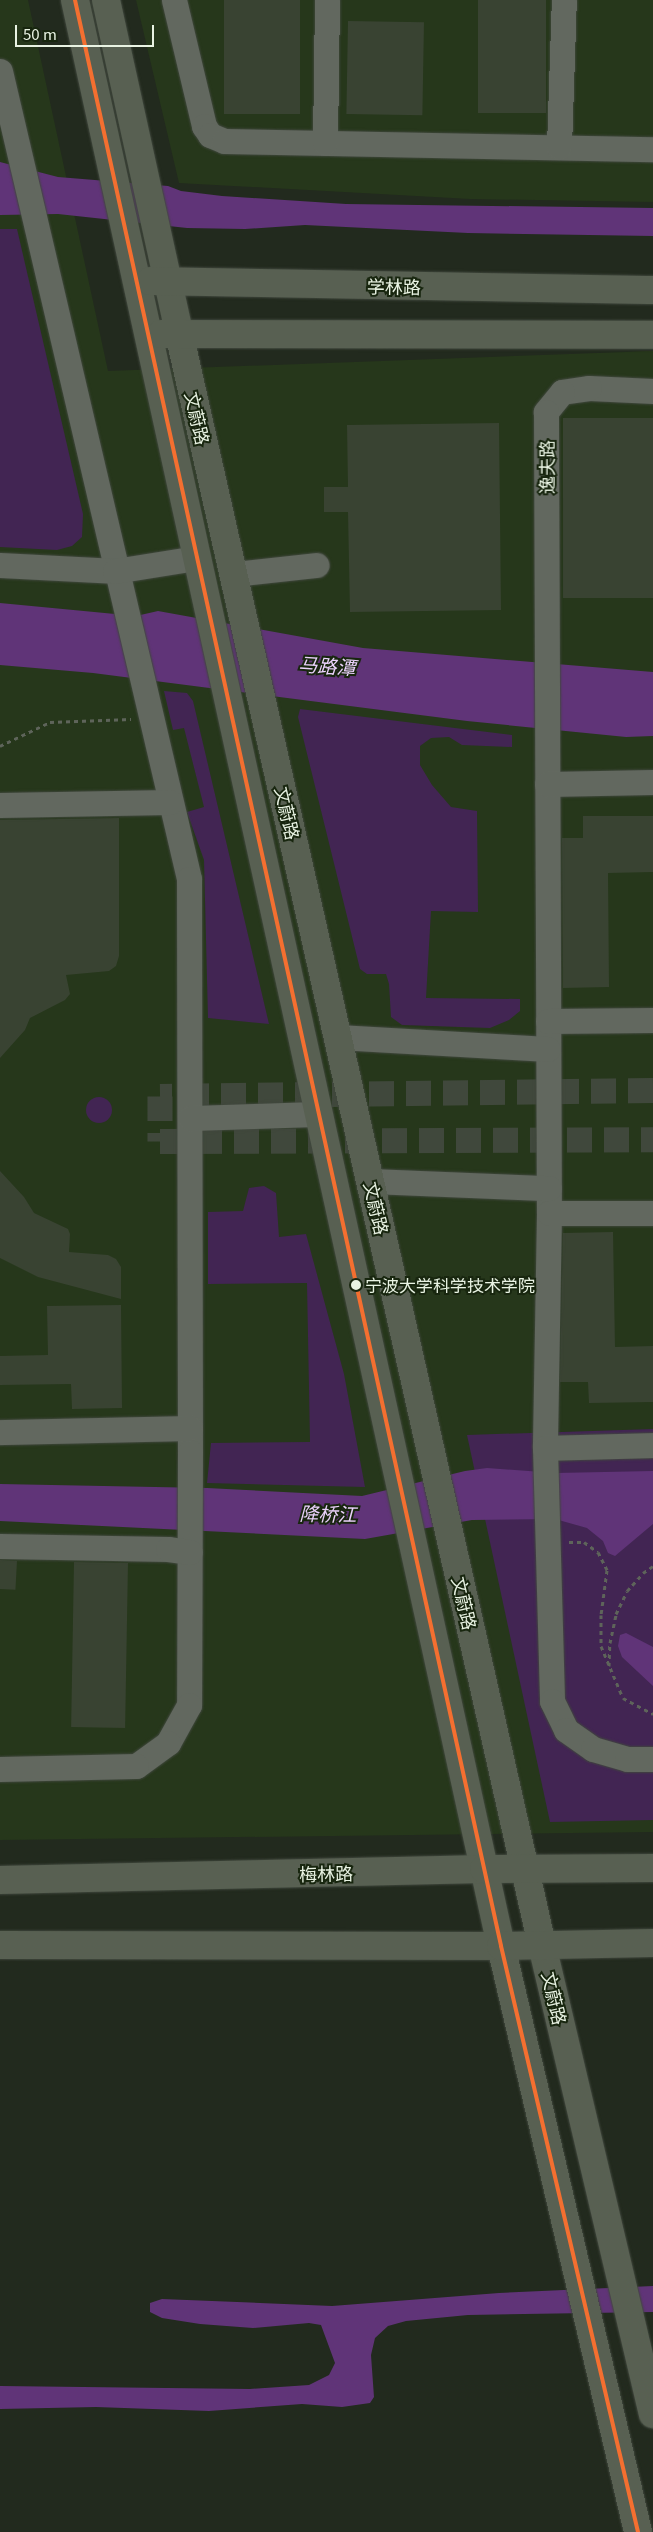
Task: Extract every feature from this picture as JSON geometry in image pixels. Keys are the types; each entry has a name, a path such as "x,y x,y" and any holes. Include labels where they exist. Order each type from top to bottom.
{"main road":[{"name":"文蔚路","path":"75,0 501,1946 638,2532"},
{"name":"文蔚路","path":"106,0 179,333 542,1945 653,2414"},
{"name":"学林路","path":"136,281 653,290"},
{"path":"147,334 653,335"},
{"name":"梅林路","path":"0,1880 525,1868 653,1868"},
{"path":"0,1945 501,1946 653,1943"}],"street":[{"path":"174,0 204,126 210,135 224,141 653,149"},
{"path":"325,143 327,0"},
{"path":"559,147 564,0"},
{"path":"0,71 189,878 190,1118 189,1705 168,1743 136,1766 0,1769"},
{"name":"逸夫路","path":"547,776 546,412 562,392 589,388 653,391"},
{"path":"0,565 116,571 196,558"},
{"path":"234,574 317,565"},
{"path":"653,782 547,776 549,1213 545,1448 552,1701 566,1730 593,1748 627,1759 653,1759"},
{"path":"0,805 170,802"},
{"path":"548,1021 653,1020"},
{"path":"338,1037 548,1049"},
{"path":"190,1118 318,1114"},
{"path":"370,1181 549,1188"},
{"path":"549,1213 653,1213"},
{"path":"0,1432 190,1428"},
{"path":"545,1448 653,1445"},
{"path":"0,1546 190,1548"}],"path":[{"path":"0,746 50,722 131,719"},
{"path":"548,1537 584,1542 598,1552 607,1570 601,1615 601,1646 609,1669 623,1698 653,1714"},
{"path":"609,1669 610,1643 616,1614 627,1591 653,1566"}],"shaded area":[{"path":"0,0 28,0 108,371 653,351 653,1832 0,1840"},
{"path":"136,0 653,0 653,202 470,199 179,183"},
{"path":"0,229 17,229 83,514 82,537 72,546 57,550 0,547"},
{"path":"164,691 187,693 193,701 269,1024 208,1018 204,860 187,812 204,807 184,728 173,730"},
{"path":"300,709 512,735 512,747 462,745 449,737 431,738 420,746 420,765 432,785 451,807 477,811 478,912 431,911 426,998 520,999 520,1011 509,1020 490,1028 402,1025 391,1017 389,984 386,974 367,974 360,969 298,717"},
{"path":"99,1097 109,1100 112,1110 109,1120 99,1123 89,1120 86,1110 89,1100"},
{"path":"264,1186 276,1193 279,1237 306,1234 344,1374 365,1487 207,1483 211,1443 310,1442 307,1283 208,1284 208,1212 243,1211 249,1188"},
{"path":"653,1429 653,1820 550,1822 467,1435"}],"water":[{"path":"0,162 58,177 168,186 181,191 222,196 346,204 653,208 653,236 468,233 305,225 245,229 187,228 58,214 0,215"},
{"name":"马路潭","path":"0,603 136,616 158,611 363,648 653,672 653,736 626,737 467,721 93,673 0,665"},
{"name":"降桥江","path":"487,1468 556,1473 653,1471 653,1524 615,1556 608,1553 603,1541 587,1528 555,1519 472,1520 365,1539 0,1521 0,1484 207,1488 362,1496 465,1471"},
{"path":"626,1633 653,1647 653,1686 622,1657 618,1646 620,1635"},
{"path":"653,2286 653,2312 468,2315 406,2321 388,2326 375,2338 371,2355 374,2397 370,2403 342,2407 302,2404 209,2411 96,2407 0,2409 0,2386 250,2389 309,2385 329,2375 335,2363 321,2325 309,2323 253,2328 200,2324 162,2318 150,2312 150,2303 162,2299 332,2306 499,2293"}],"building":[{"path":"224,0 300,0 300,114 224,114"},
{"path":"478,0 546,0 546,113 478,113"},
{"path":"348,21 424,22 422,115 346,114"},
{"path":"563,418 653,418 653,598 563,598"},
{"path":"499,423 501,610 350,612 348,512 324,512 324,487 348,487 347,425"},
{"path":"583,816 653,816 653,872 608,873 609,987 563,988 562,838 583,838"},
{"path":"119,818 119,956 116,966 109,971 66,975 70,994 65,1000 30,1018 25,1030 0,1058 0,820"},
{"path":"0,1171 24,1197 34,1213 68,1229 70,1234 69,1252 108,1255 116,1259 121,1267 121,1299 38,1277 0,1258"},
{"path":"613,1232 615,1347 653,1346 653,1402 589,1403 588,1382 560,1382 563,1233"},
{"path":"121,1305 122,1408 72,1409 71,1384 0,1385 0,1356 48,1355 47,1306"},
{"path":"0,1560 17,1561 15,1590 0,1589"},
{"path":"74,1562 128,1563 125,1728 71,1727"}],"tunnel":[{"path":"653,1090 160,1096 160,1141 653,1139"}],"transit line":[{"path":"75,0 501,1946 638,2532"}],"place":[{"name":"宁波大学科学技术学院","path":"356,1285"}]}
